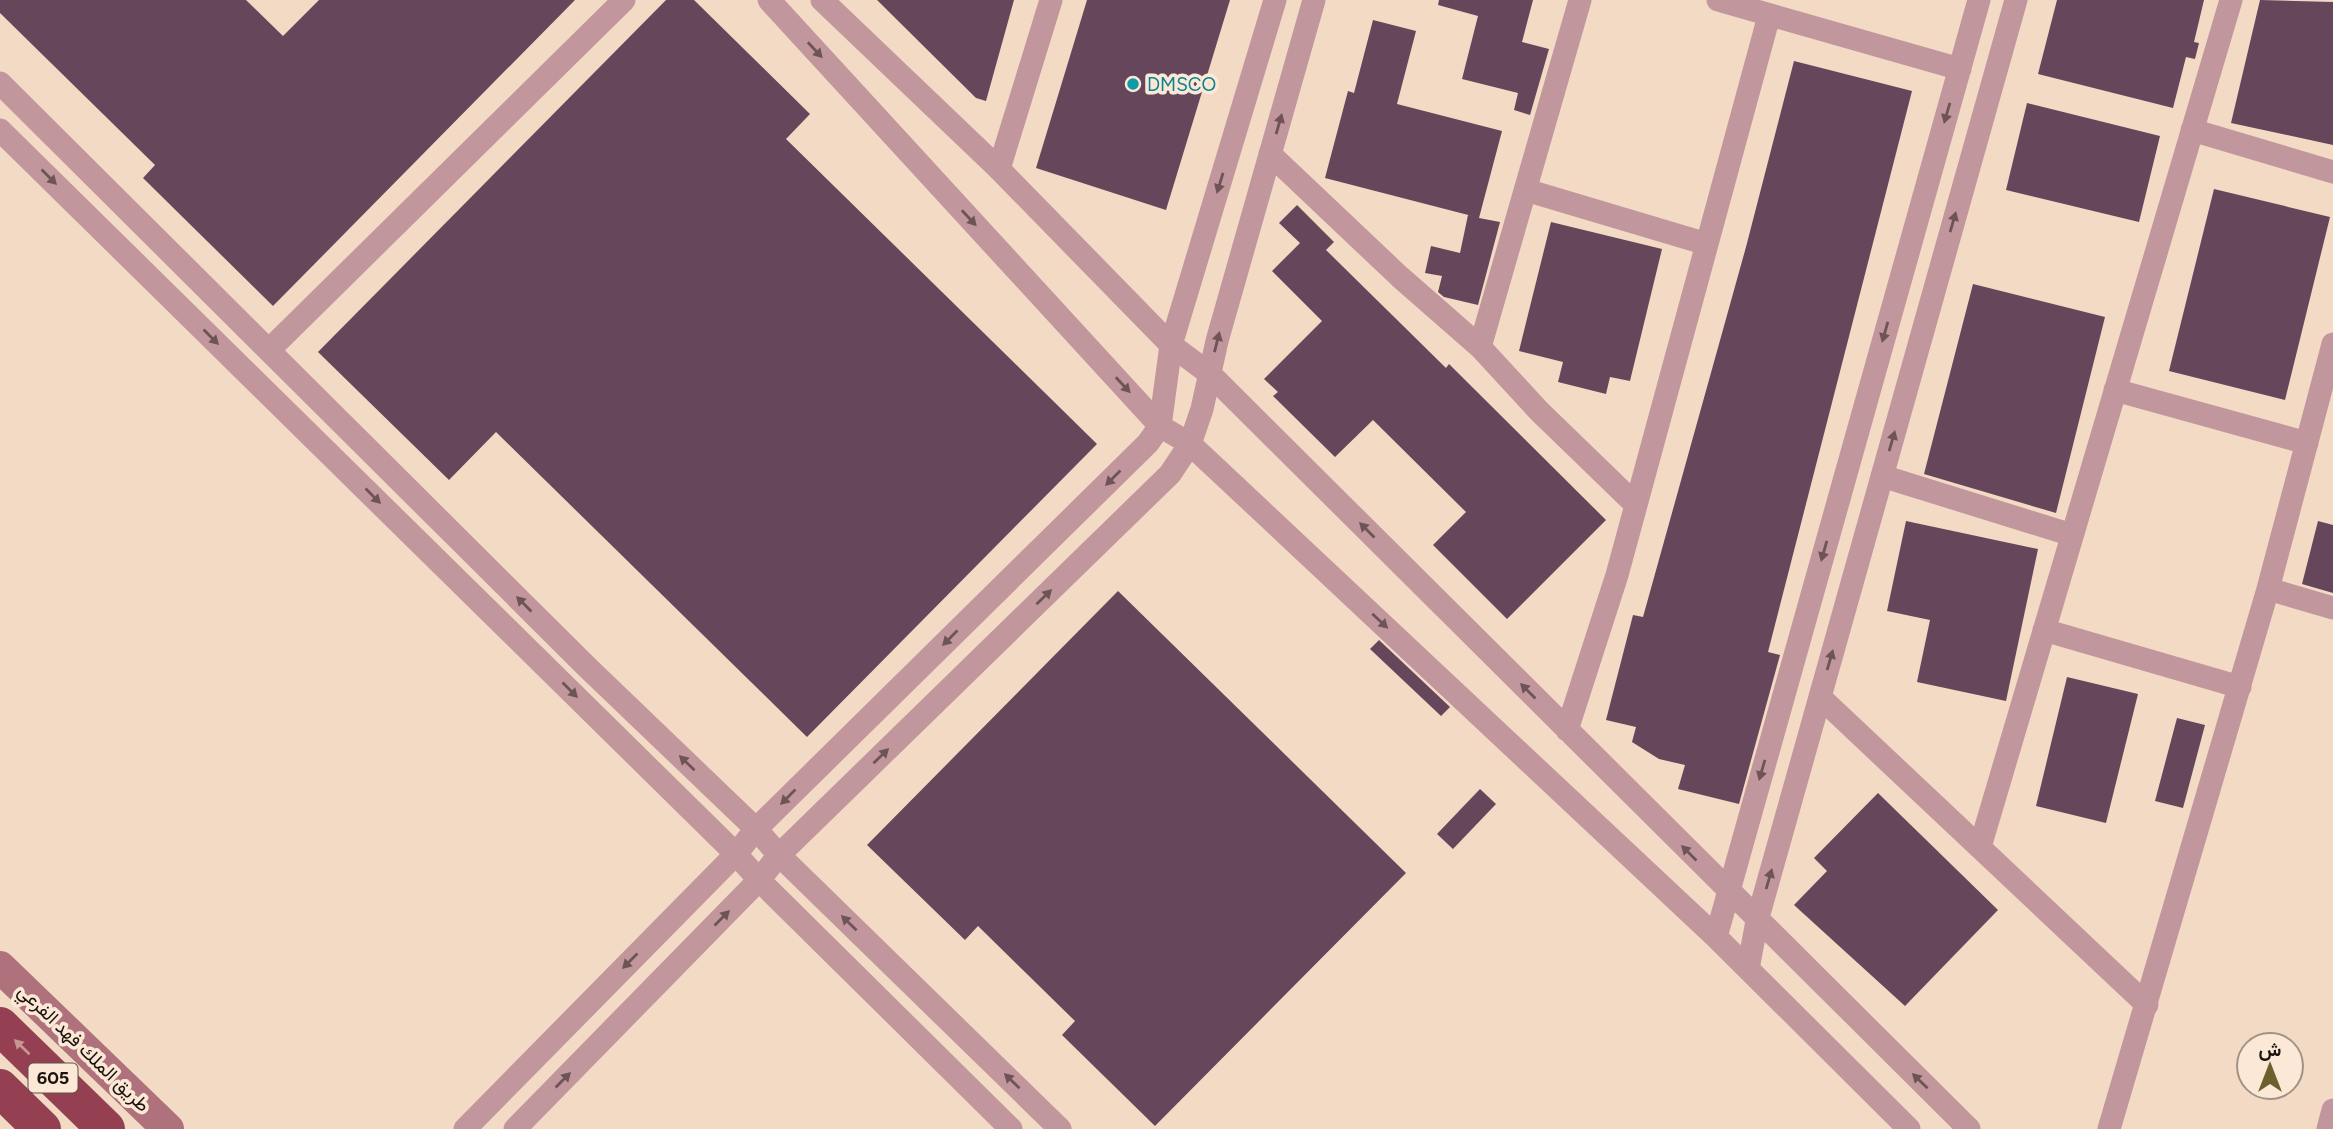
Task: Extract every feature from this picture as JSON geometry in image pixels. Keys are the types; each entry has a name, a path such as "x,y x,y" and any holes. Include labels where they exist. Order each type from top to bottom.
{"highway":[{"name":"605","path":"0,1026 106,1129"},
{"name":"605","path":"0,1088 42,1129"}],"main road":[{"name":"طريق الملك فهد الفرعي","path":"0,967 168,1129"}],"street":[{"path":"269,350 624,0"},
{"path":"769,0 1160,426 1191,444 1716,937 1909,1129"},
{"path":"822,0 999,169 1171,345 1210,374 1727,892 1969,1129"},
{"path":"999,169 1052,0"},
{"path":"465,1129 736,854 757,829 1148,443 1160,426 1171,345 1275,0"},
{"path":"515,1129 759,880 779,855 1170,474 1191,444 1314,0"},
{"path":"1480,347 1580,0"},
{"path":"1718,0 1960,69"},
{"path":"1716,937 1979,0"},
{"path":"1748,969 1757,921 2016,0"},
{"path":"1980,847 2231,0"},
{"path":"1567,730 1617,575 1634,503 1769,16"},
{"path":"0,83 587,667 757,829 779,855 1060,1129"},
{"path":"0,130 736,854 759,880 1011,1129"},
{"path":"2192,130 2333,172"},
{"path":"1270,154 1400,277 1480,347 1539,411 1634,503"},
{"path":"1526,190 1707,244"},
{"path":"2109,1129 2269,589 2333,344"},
{"path":"2115,390 2307,443"},
{"path":"1882,476 2072,534"},
{"path":"2269,589 2333,608"},
{"path":"2044,630 2240,687"},
{"path":"1820,697 2147,1005"},
{"path":"2328,1129 2333,1110"}],"building":[{"path":"0,0 246,0 283,36 319,0 575,0 273,306 143,178 155,165 0,13"},
{"path":"666,0 694,0 810,114 786,139 1097,444 807,737 496,432 449,480 318,352"},
{"path":"877,0 1014,0 986,101 976,98"},
{"name":"DMSCO","path":"1087,0 1230,0 1166,210 1036,168"},
{"path":"1439,0 1533,0 1522,42 1549,49 1530,115 1514,110 1518,93 1462,79 1478,16 1438,5"},
{"path":"2057,0 2204,0 2194,42 2199,43 2195,59 2186,57 2173,108 2038,74"},
{"path":"2260,0 2333,2 2333,145 2231,123"},
{"path":"1373,20 1416,31 1397,104 1502,131 1479,218 1500,222 1478,305 1444,297 1438,292 1442,276 1425,273 1431,246 1460,253 1468,215 1476,217 1325,178 1348,91 1354,93"},
{"path":"1794,61 1912,91 1768,652 1780,655 1739,804 1678,789 1685,765 1659,759 1632,742 1636,727 1606,720 1633,615 1643,617 1746,247"},
{"path":"2027,103 2160,136 2139,222 2006,190"},
{"path":"2214,189 2330,217 2285,400 2169,371"},
{"path":"1297,205 1334,242 1326,250 1446,368 1449,364 1606,520 1507,619 1433,545 1466,512 1373,420 1335,457 1273,396 1278,392 1264,379 1322,321 1272,271 1300,243 1279,223"},
{"path":"1551,222 1662,249 1630,381 1610,377 1606,394 1558,382 1563,362 1519,351"},
{"path":"1973,284 2105,317 2056,513 1924,474"},
{"path":"1906,521 2038,549 2006,701 1917,682 1930,620 1887,611"},
{"path":"2318,521 2333,525 2333,593 2302,584"},
{"path":"1118,591 1406,873 1155,1126 1062,1035 1075,1021 978,926 965,940 867,845"},
{"path":"1379,640 1450,707 1441,716 1370,649"},
{"path":"2067,677 2138,694 2106,823 2036,806"},
{"path":"2177,718 2205,725 2183,808 2155,801"},
{"path":"1480,789 1496,804 1453,849 1437,834"},
{"path":"1878,793 1998,910 1905,1006 1794,905 1827,871 1814,858"}],"place":[{"name":"DMSCO","path":"1133,84"}]}
